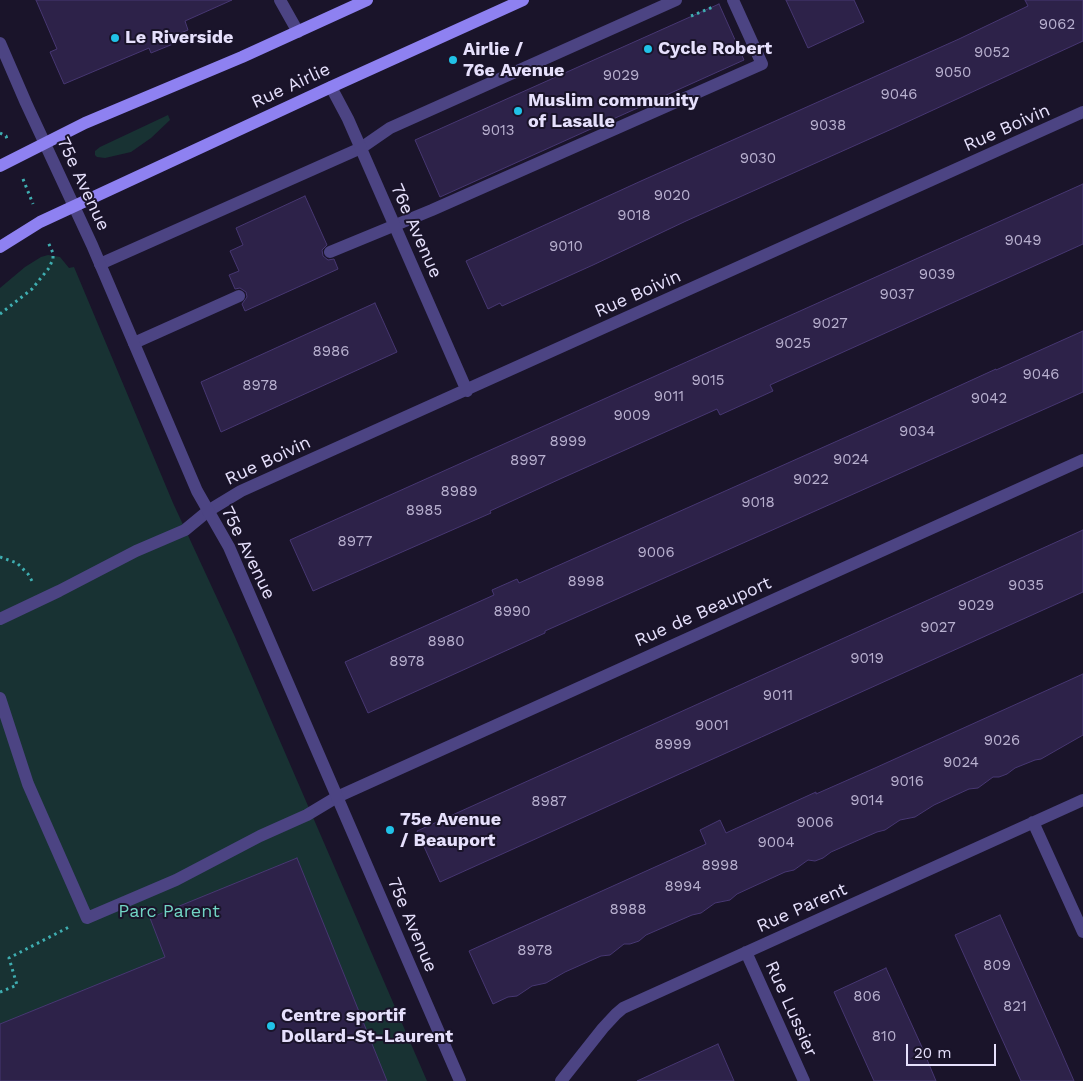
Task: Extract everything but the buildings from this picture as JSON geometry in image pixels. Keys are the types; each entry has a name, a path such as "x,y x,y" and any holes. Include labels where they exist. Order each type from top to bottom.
{"main road":[{"path":"0,166 85,123 242,57 367,0"},
{"name":"Rue Airlie","path":"0,247 40,222 523,0"}],"street":[{"path":"280,0 298,32"},
{"path":"100,264 361,148 390,128 676,0"},
{"path":"330,252 441,206 762,64 733,0"},
{"name":"75e Avenue","path":"0,43 100,264 197,491 229,547 460,1081"},
{"name":"76e Avenue","path":"331,87 361,148 467,391"},
{"name":"Rue Boivin","path":"0,619 136,551 185,530 208,511 241,491 467,391 1083,112"},
{"path":"134,344 239,296"},
{"name":"Rue de Beauport","path":"87,918 176,880 260,836 307,816 337,797 1083,460"},
{"path":"0,698 28,784 87,918"},
{"name":"Rue Parent","path":"561,1081 603,1028 623,1008 1083,800"},
{"path":"1033,822 1083,932"},
{"name":"Rue Lussier","path":"746,952 804,1081"}],"path":[{"path":"0,133 6,136 53,253 53,258 41,279 18,301 0,314"},
{"path":"0,557 17,563 32,581"},
{"path":"0,992 17,985 9,958 87,918"}],"green space":[{"path":"168,115 170,120 151,138 131,152 105,158 95,155 95,151 100,147"},
{"name":"Parc Parent","path":"48,255 60,257 69,268 74,267 173,503 235,637 427,1081 0,1081 0,288 25,267"}],"place":[{"name":"Le Riverside","path":"115,38"},
{"name":"Cycle Robert","path":"648,49"},
{"name":"Airlie / 76e Avenue","path":"453,60"},
{"name":"Muslim community of Lasalle","path":"518,111"},
{"name":"75e Avenue / Beauport","path":"390,830"},
{"name":"Centre sportif Dollard-St-Laurent","path":"271,1026"}]}
